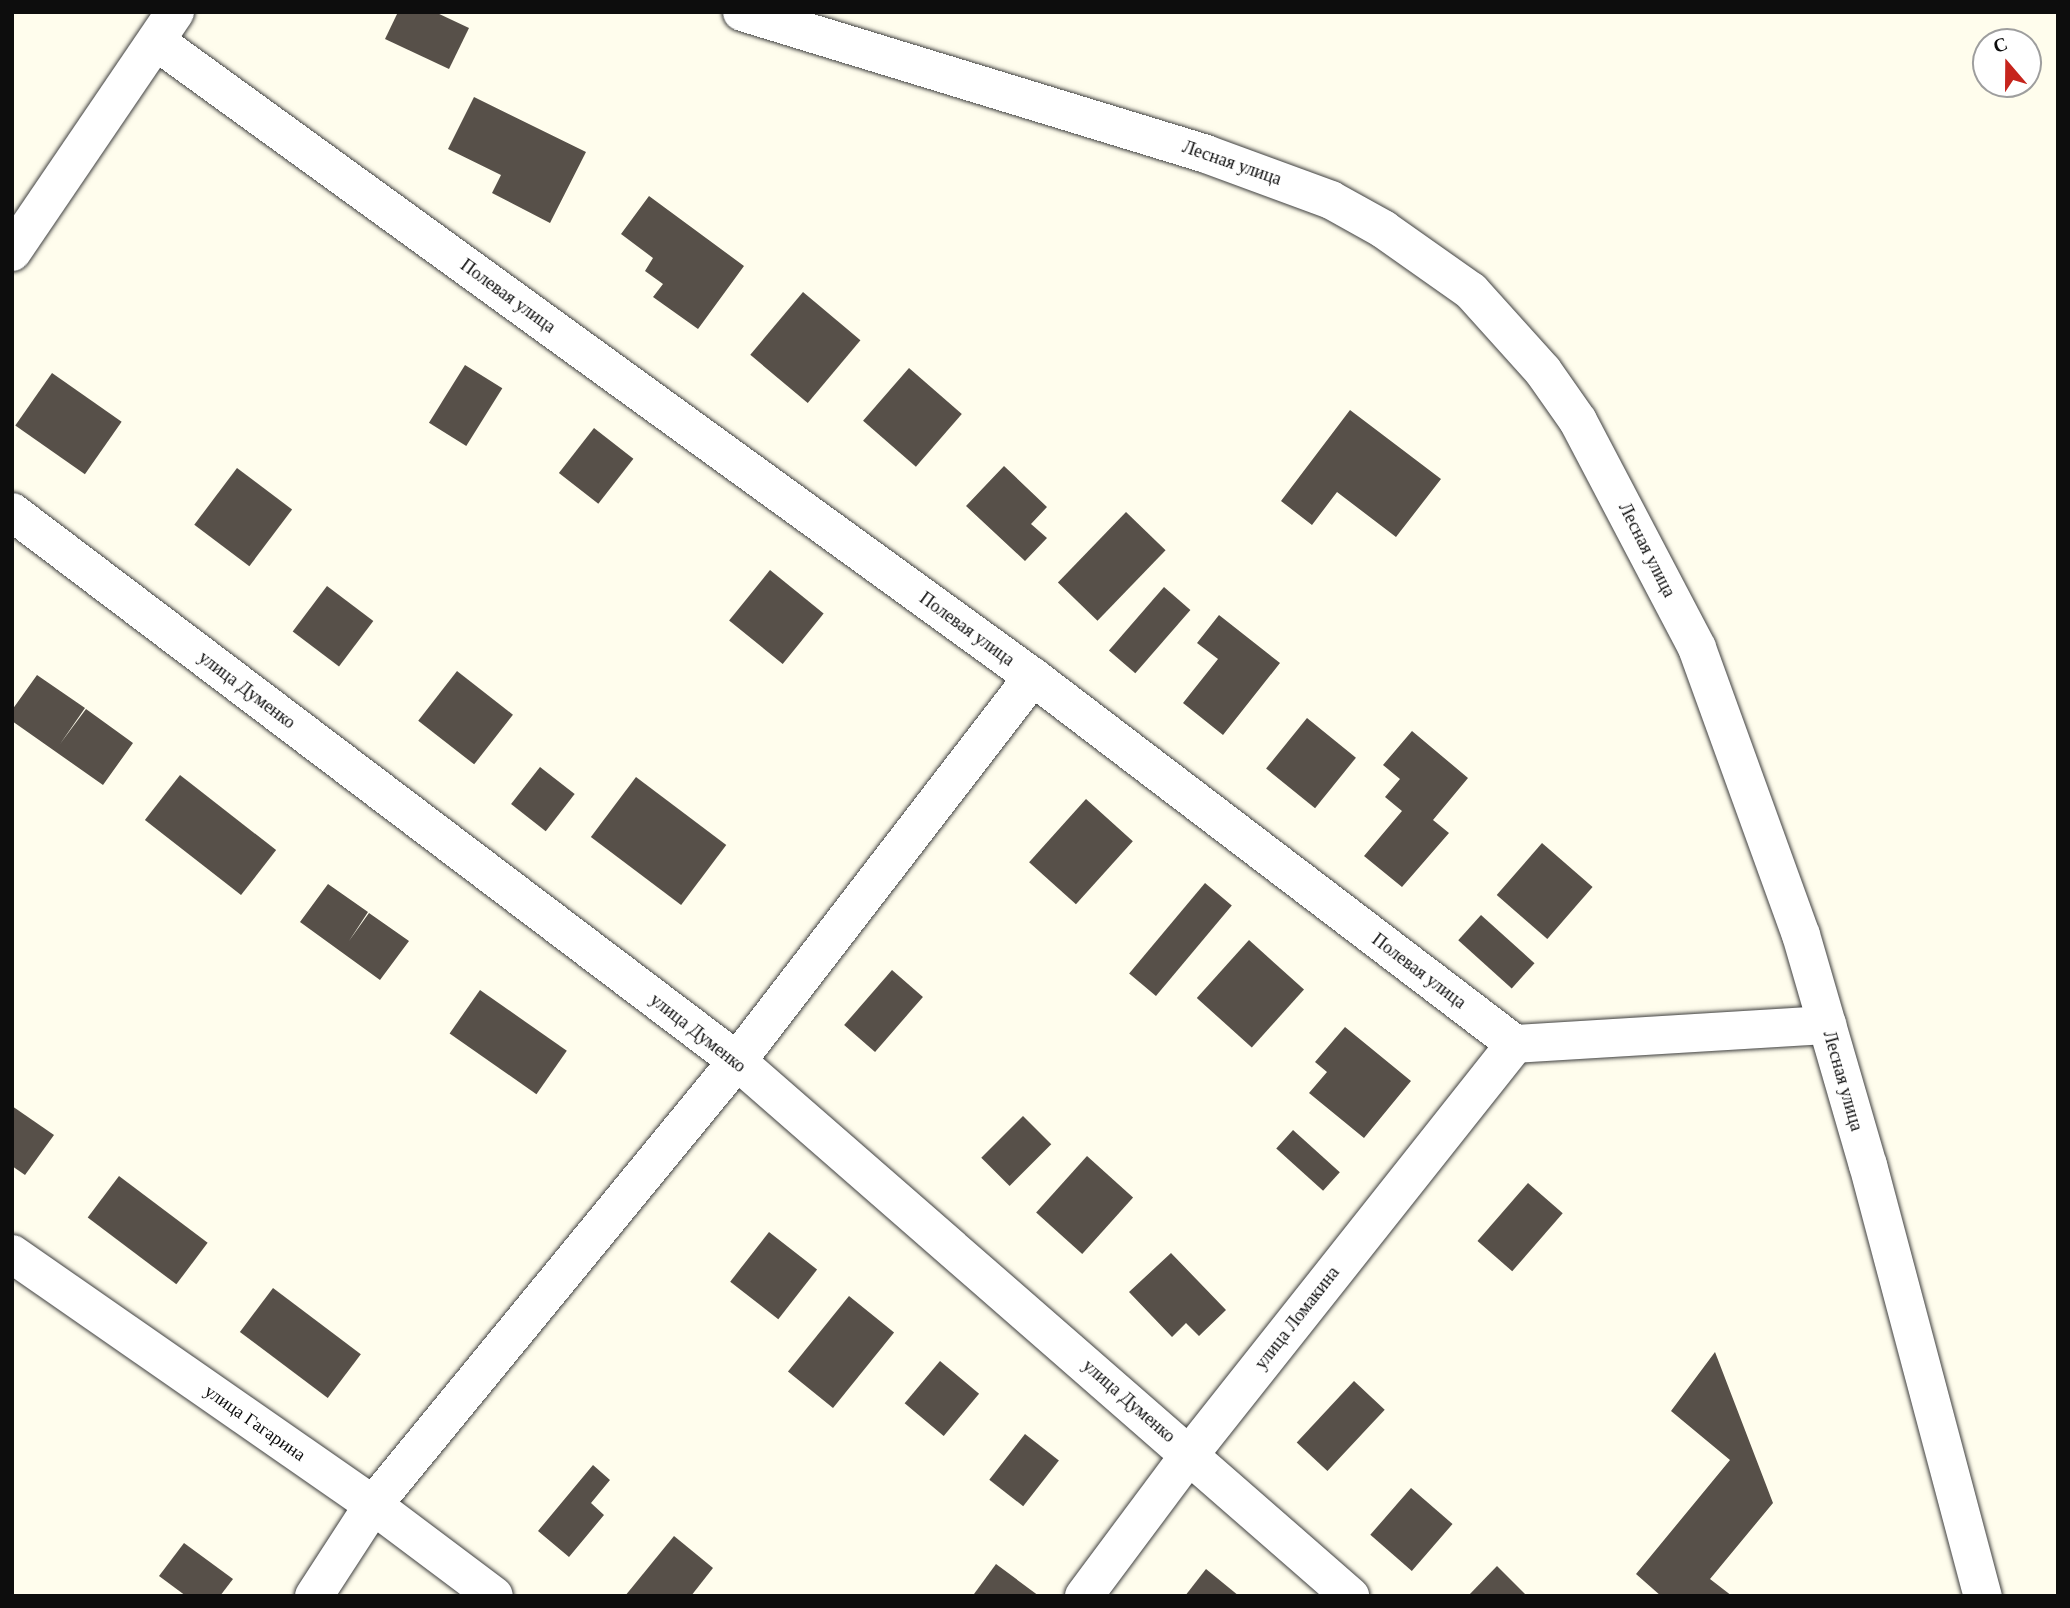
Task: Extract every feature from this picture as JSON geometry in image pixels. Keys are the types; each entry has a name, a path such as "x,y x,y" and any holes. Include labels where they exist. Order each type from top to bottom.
{"street":[{"name":"Лесная улица","path":"742,12 1285,181 1383,229 1471,291 1543,370 1578,421 1697,648 1801,935 1983,1596"},
{"path":"12,252 166,27"},
{"name":"Полевая улица","path":"166,27 1033,677 1515,1044"},
{"name":"улица Думенко","path":"12,512 737,1061 1350,1596"},
{"path":"314,1596 373,1505 737,1061 1033,677"},
{"path":"1515,1044 1827,1025"},
{"name":"улица Ломакина","path":"1084,1596 1190,1454 1515,1044"},
{"name":"улица Гагарина","path":"12,1254 373,1505 494,1596"}],"building":[{"path":"398,12 435,12 469,28 449,69 385,39"},
{"path":"474,97 586,152 550,223 492,193 501,175 448,149"},
{"path":"649,196 744,266 698,329 653,297 663,284 645,271 653,258 621,234"},
{"path":"803,292 860,340 808,403 750,355"},
{"path":"465,365 502,388 466,446 429,423"},
{"path":"909,368 962,414 916,467 863,421"},
{"path":"52,373 122,422 85,474 15,425"},
{"path":"1350,410 1441,479 1396,537 1337,492 1312,525 1281,501"},
{"path":"594,428 633,459 598,504 559,473"},
{"path":"1004,466 1047,507 1031,524 1047,538 1025,561 966,506"},
{"path":"237,468 292,510 249,566 194,525"},
{"path":"1126,512 1166,550 1097,621 1058,582"},
{"path":"770,570 824,613 783,664 729,621"},
{"path":"327,586 373,621 339,666 293,632"},
{"path":"1164,587 1190,610 1135,673 1109,650"},
{"path":"1219,615 1280,663 1223,735 1183,703 1218,659 1197,643"},
{"path":"457,671 513,715 474,764 418,721"},
{"path":"37,675 85,708 60,744 86,709 133,743 103,785 12,721 12,710"},
{"path":"1307,718 1356,758 1315,808 1266,769"},
{"path":"1412,731 1468,778 1433,820 1449,833 1402,887 1364,856 1402,811 1385,797 1400,779 1383,765"},
{"path":"540,767 575,794 546,831 511,804"},
{"path":"180,775 276,850 241,895 145,820"},
{"path":"636,777 726,845 681,905 591,837"},
{"path":"1086,799 1133,841 1076,904 1029,862"},
{"path":"1542,843 1593,887 1547,939 1497,895"},
{"path":"1205,883 1232,905 1156,996 1129,973"},
{"path":"328,884 368,912 349,941 369,913 409,941 380,980 300,922"},
{"path":"1481,915 1535,963 1512,988 1458,940"},
{"path":"1249,940 1304,990 1252,1047 1197,998"},
{"path":"892,970 923,997 875,1052 844,1025"},
{"path":"480,990 567,1051 536,1094 450,1033"},
{"path":"1345,1027 1411,1081 1364,1138 1309,1093 1327,1072 1315,1062"},
{"path":"12,1106 54,1135 25,1175 12,1166"},
{"path":"1023,1116 1051,1144 1010,1186 981,1158"},
{"path":"1293,1130 1340,1172 1323,1191 1276,1149"},
{"path":"1087,1156 1133,1197 1082,1254 1036,1212"},
{"path":"119,1176 208,1243 176,1284 88,1218"},
{"path":"1528,1183 1563,1213 1512,1271 1477,1241"},
{"path":"769,1232 817,1270 778,1319 730,1282"},
{"path":"1171,1253 1226,1310 1199,1336 1186,1323 1172,1337 1129,1292"},
{"path":"273,1288 361,1354 328,1398 240,1332"},
{"path":"849,1296 894,1333 833,1408 788,1371"},
{"path":"1715,1352 1773,1503 1710,1579 1732,1596 1661,1596 1636,1574 1730,1460 1671,1411"},
{"path":"940,1361 979,1394 944,1436 905,1403"},
{"path":"1354,1381 1385,1410 1327,1471 1297,1442"},
{"path":"1025,1434 1059,1460 1023,1506 989,1480"},
{"path":"593,1465 610,1480 591,1503 604,1515 569,1557 538,1531"},
{"path":"1411,1488 1453,1524 1412,1571 1370,1535"},
{"path":"674,1536 713,1568 691,1596 625,1596"},
{"path":"184,1543 233,1579 220,1596 186,1596 159,1576"},
{"path":"996,1564 1039,1596 974,1594"},
{"path":"1497,1566 1525,1594 1468,1596"},
{"path":"1206,1569 1239,1596 1185,1596"}]}
